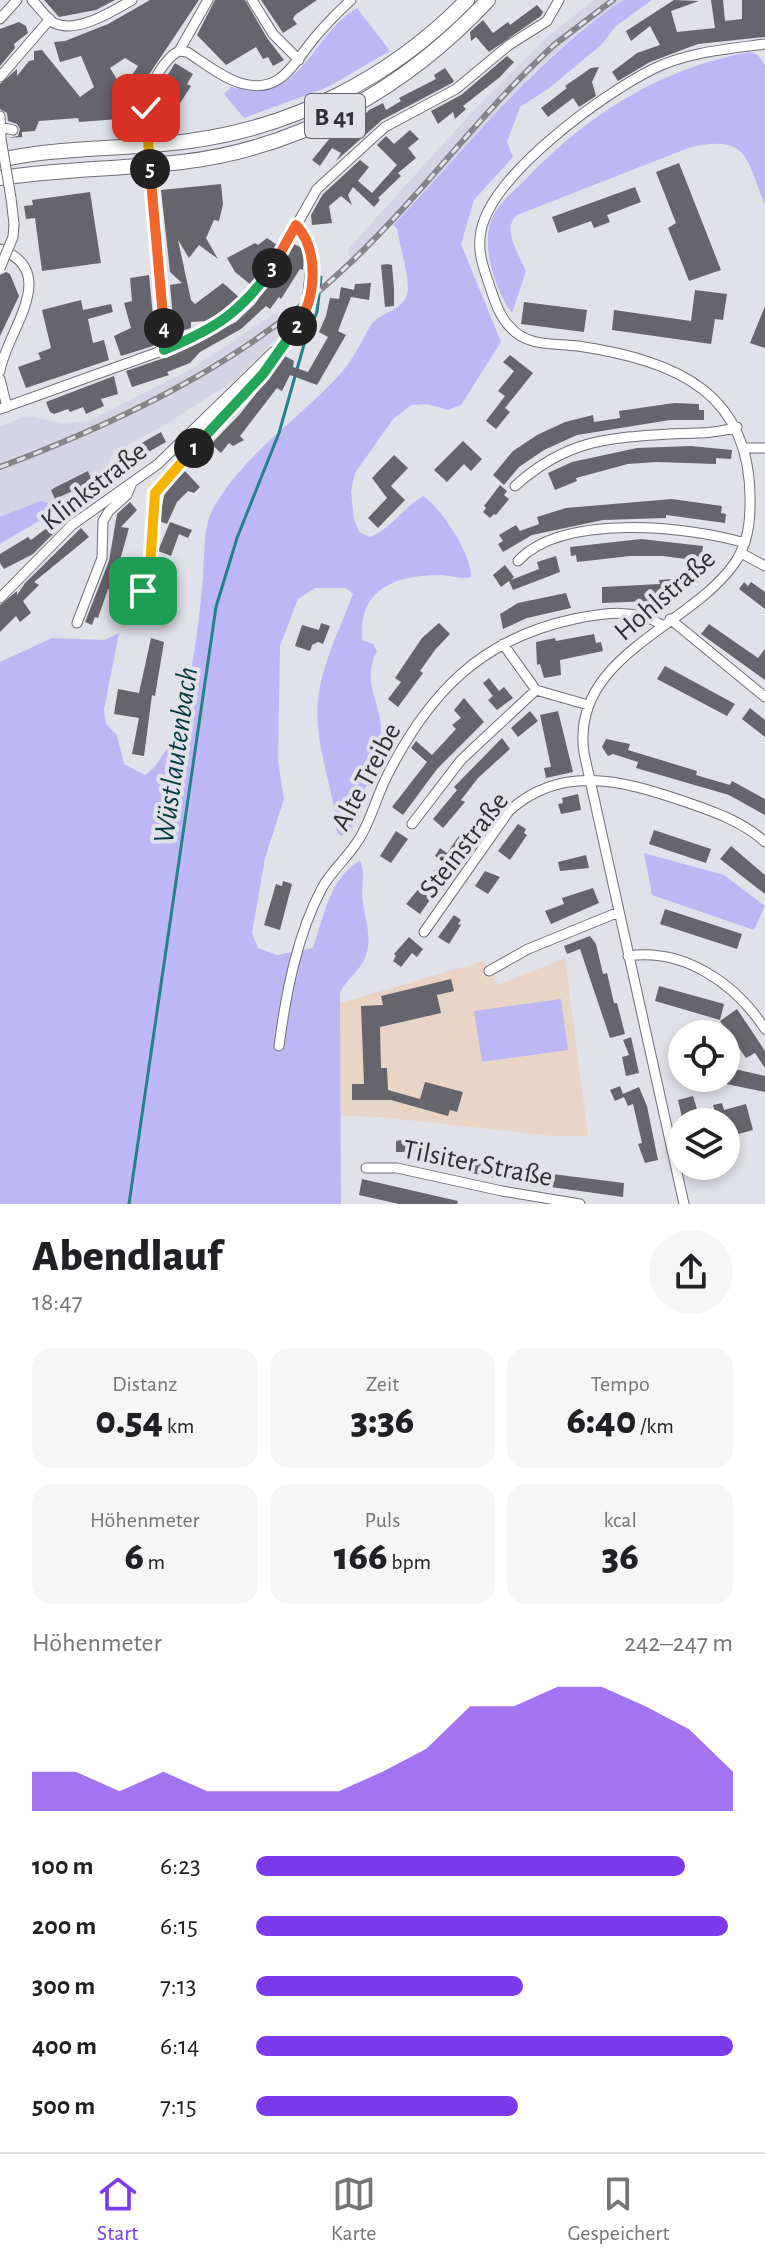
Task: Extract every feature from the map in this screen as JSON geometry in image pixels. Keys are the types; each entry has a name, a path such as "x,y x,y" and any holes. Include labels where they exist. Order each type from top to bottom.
{"main road":[{"name":"B 41","path":"0,160 231,133 284,118 338,95 398,61 467,0"},
{"name":"B 41","path":"0,178 202,159 251,148 325,121 402,77 447,41 488,0"}],"street":[{"path":"0,19 17,0"},
{"path":"32,0 50,19 61,24 79,23 132,0"},
{"path":"179,51 208,0"},
{"path":"252,0 273,34 299,60"},
{"path":"164,350 148,145 148,94 171,55 179,51 187,52 235,82 251,86 281,80 351,0"},
{"path":"0,379 4,408 164,350 219,324 242,307 275,263 309,200 385,127 465,83 509,45 547,21 559,0"},
{"path":"0,77 50,19"},
{"name":"Hohlstraße","path":"684,1204 582,737 588,705 620,662 728,572 743,548 750,510 746,448 737,427 714,398 680,375 626,356 537,343 517,334 495,303 481,259 480,233 500,192 530,159 617,91 669,62 765,44"},
{"path":"0,116 14,224 13,237 0,268"},
{"path":"0,127 13,130"},
{"path":"11,199 22,197"},
{"path":"136,610 150,567 152,513 158,487 234,409 306,313 312,250 296,225"},
{"path":"0,249 16,257 22,264 27,274 29,295 0,371"},
{"name":"Klinkstraße","path":"0,598 72,525 131,485 200,426 284,342"},
{"path":"515,486 548,459 583,444 640,436 717,432 737,427"},
{"path":"746,448 765,448"},
{"path":"77,623 102,558 103,521 127,495 131,485"},
{"path":"518,561 531,549 550,541 612,529 700,532 743,548 765,566"},
{"name":"Alte Treibe","path":"279,1046 295,963 323,885 363,833 388,775 433,702 466,667 503,644 555,623 607,614 642,615 666,622"},
{"path":"666,622 765,697"},
{"path":"503,644 536,690 588,705"},
{"path":"412,824 461,760 536,690"},
{"path":"590,779 631,784 702,808 743,825 765,842"},
{"name":"Steinstraße","path":"424,932 517,804 538,792 590,779"},
{"path":"489,971 528,949 619,912"},
{"path":"628,956 653,954 703,971 732,990 765,1029"},
{"name":"Tilsiter Straße","path":"366,1168 397,1168 513,1194 580,1204"}],"shaded area":[{"path":"594,0 623,0 581,30 533,73 352,268 348,249 473,111 547,37"},
{"path":"623,0 652,0 616,26 601,45 548,89 520,107 507,142 513,157 474,200 461,244 501,342 461,405 448,410 427,404 411,405 393,419 355,473 351,491 354,519 359,532 370,537 391,524 423,496 438,510 454,533 467,557 471,577 424,576 394,582 373,597 366,608 362,640 373,644 377,651 371,682 381,729 374,762 353,826 341,836 337,832 321,751 318,701 327,660 353,594 346,588 315,588 298,599 280,646 278,761 284,799 265,858 252,933 258,948 277,955 313,948 335,887 342,876 360,861 369,940 365,959 340,993 341,1204 0,1204 0,662 52,638 105,640 119,633 104,709 106,724 117,735 124,764 145,775 160,760 172,738 189,682 206,532 213,509 256,453 342,372 371,325 405,300 408,288 406,271 397,228 393,225 530,77 590,24"},
{"path":"357,8 390,51 328,87 244,118 224,94 231,87 263,91 291,78 344,17"},
{"path":"750,52 758,55 765,65 765,205 743,154 724,144 710,144 691,147 517,215 511,234 526,271 512,313 496,281 488,244 491,221 506,198 575,134 628,97 686,69"},
{"path":"277,312 285,330 235,380 163,426 113,453 108,466 86,489 53,504 0,517 0,426 27,416 63,423 89,421 188,371"},
{"path":"108,466 111,468 82,500 66,505 0,544 0,517 40,501 53,504 86,489"},
{"path":"644,853 724,875 765,906 754,930 652,895"},
{"path":"565,958 588,1136 553,1136 381,1117 341,1116 340,1003 484,961 498,985"},
{"path":"561,999 568,1050 482,1062 474,1011"}],"building":[{"path":"44,0 115,0 96,10 59,17"},
{"path":"150,0 199,0 148,76 137,100 138,114 132,115 132,118 79,122 78,118 39,121 35,131 22,132 22,137 8,138 18,136 20,129 17,124 8,121 7,113 0,109 0,84 17,69 17,76 29,61 34,60 34,51 42,50 80,97 94,87 81,56 60,62 54,42 65,41 108,24","holes":["125,58 138,66 123,89 110,68"]},
{"path":"215,0 245,0 284,60 273,66 268,57 263,59 256,47 226,65 197,35"},
{"path":"261,0 317,0 295,15 293,19 297,24 283,33"},
{"path":"674,0 699,1 671,11 677,32 715,28 711,0 723,0 725,21 742,19 742,0 765,0 765,37 698,44 650,62 618,81 612,72 637,53 660,45 650,26 631,41 626,31"},
{"path":"537,5 543,12 541,16 489,52 476,37 471,41 470,32 483,20 493,33"},
{"path":"19,22 26,26 28,33 14,44 15,48 0,66 0,29"},
{"path":"507,56 514,62 500,77 463,106 466,109 455,119 453,112 438,124 431,111 461,95"},
{"path":"175,63 193,74 187,84 191,86 175,111 161,113 155,100"},
{"path":"599,67 592,82 596,96 579,107 573,98 548,117 541,108 567,88 565,86 591,68"},
{"path":"445,68 454,81 452,83 382,120 336,161 341,153 332,148 320,166 312,160 335,132 340,137 349,132 369,110 383,103 386,110 401,101 399,98 436,79 434,75"},
{"path":"410,130 419,139 408,148 416,158 398,173 401,176 378,198 380,200 374,207 353,187 348,195 352,205 341,196 329,206 332,223 312,225 311,215 323,194 360,160 369,167 358,181 372,193 397,165 377,145 386,136 394,144"},
{"path":"679,163 721,270 689,281 668,228 676,223 656,172"},
{"path":"221,184 223,204 219,221 214,220 206,238 218,259 199,245 189,258 178,240 191,300 195,304 223,283 240,298 227,310 205,321 191,322 191,328 178,332 174,330 170,285 182,283 170,272 161,190"},
{"path":"635,187 641,202 607,215 610,222 594,228 591,221 558,233 552,217"},
{"path":"90,192 101,263 42,271 35,218 26,219 24,206 33,205 32,200"},
{"path":"267,238 277,245 251,285 235,272 227,258"},
{"path":"294,244 302,248 303,270 300,269 281,299 279,297 270,309 266,306 241,329 200,352 190,363 167,372 169,375 132,387 126,371 167,357 236,322 255,304"},
{"path":"381,265 392,265 394,306 385,307"},
{"path":"10,274 19,296 0,336 0,275"},
{"path":"149,275 155,337 153,346 121,356 114,336 131,328 124,303 132,301 130,278"},
{"path":"371,283 369,300 351,297 338,331 346,335 317,385 290,375 282,391 277,388 240,436 244,440 233,446 229,443 221,453 211,444 240,414 285,356 294,361 293,367 308,372 328,337 319,332 330,298 339,299 341,287 354,290 355,284"},
{"path":"695,290 727,294 723,320 715,319 711,344 612,330 614,310 691,321"},
{"path":"81,300 83,310 111,304 113,312 88,319 93,343 104,340 109,360 26,388 18,367 41,359 38,353 51,348 42,310"},
{"path":"524,302 587,310 584,332 521,324"},
{"path":"765,306 765,348 750,343"},
{"path":"510,355 533,373 505,408 510,412 496,429 486,421 505,396 498,391 514,371 503,362"},
{"path":"114,376 118,394 101,399 104,406 86,414 83,407 70,412 68,409 54,414 50,412 46,402"},
{"path":"674,403 699,404 699,410 704,410 704,420 670,420 577,435 544,450 519,467 504,485 493,475 513,451 565,422 593,415 594,422 620,418 619,411"},
{"path":"161,432 166,442 129,463 124,453"},
{"path":"463,441 482,459 471,471 464,464 447,482 434,470"},
{"path":"691,446 732,450 731,459 716,458 716,464 628,464 576,478 577,481 555,490 548,473 572,462 637,448"},
{"path":"394,455 408,468 391,486 405,500 378,528 368,518 387,498 372,478"},
{"path":"88,471 92,482 55,499 51,490"},
{"path":"185,471 200,487 194,493 188,491 177,502 167,524 159,521 165,491"},
{"path":"500,485 507,491 504,495 509,499 490,518 483,512 484,506"},
{"path":"672,499 722,506 721,513 726,514 725,523 666,515 666,518 603,520 532,535 503,552 498,544 503,541 499,535 516,525 520,531 539,524 537,517 566,508"},
{"path":"130,502 137,510 121,527 129,528 117,571 122,573 114,591 108,589 98,618 95,617 92,625 85,622 109,561 117,514"},
{"path":"170,522 192,530 188,538 179,534 171,556 158,551"},
{"path":"48,527 54,533 33,554 4,569 0,554 28,537 31,540"},
{"path":"81,528 89,537 34,582 39,585 23,601 31,613 20,622 16,616 0,632 0,605 17,591 17,595 25,583"},
{"path":"641,539 703,546 701,561 630,556 577,562 576,555 571,556 570,547"},
{"path":"556,556 560,572 513,590 509,581 501,587 493,575 505,565 514,577 511,580 539,569 537,562"},
{"path":"684,578 684,588 679,588 680,595 656,596 656,600 651,601 602,603 602,587 660,584 659,580"},
{"path":"744,582 748,586 751,582 765,592 765,609 739,589"},
{"path":"566,593 571,608 527,618 503,629 500,614 518,603"},
{"path":"321,623 330,626 323,644 318,642 312,645 310,651 295,646 302,625 319,630"},
{"path":"439,623 450,634 420,671 423,673 398,707 388,699 401,682 395,678 422,638"},
{"path":"709,624 758,658 765,649 765,680 701,634"},
{"path":"594,634 596,643 601,642 603,651 560,660 561,675 544,678 540,664 537,665 536,642"},
{"path":"151,638 164,642 155,696 152,695 144,756 132,754 139,718 114,714 118,689 139,693"},
{"path":"665,666 735,704 727,716 657,679"},
{"path":"489,678 499,691 504,687 513,698 497,710 488,700 493,696 483,683"},
{"path":"464,698 484,722 437,769 403,815 392,807 427,762 411,748 416,741 432,755 456,729 452,725 461,718 454,710"},
{"path":"750,708 765,720 765,737 742,719"},
{"path":"530,711 538,721 518,737 511,728"},
{"path":"558,711 573,772 546,778 544,768 551,767 540,715"},
{"path":"502,738 510,749 478,778 461,800 465,802 443,828 433,819 457,790 454,787"},
{"path":"606,739 630,744 628,750 697,771 696,775 730,785 732,781 765,799 765,815 729,795 636,768 638,762 613,754 608,756 602,747"},
{"path":"578,794 581,810 561,814 558,804 563,803 562,798"},
{"path":"487,802 494,807 491,811 495,814 444,890 439,887 420,914 406,904 442,861 435,856 440,848 447,853 461,833 464,836"},
{"path":"518,824 526,829 524,833 527,835 510,860 498,851"},
{"path":"654,830 711,849 706,863 649,844"},
{"path":"396,831 408,839 391,863 380,856"},
{"path":"731,846 765,875 765,894 720,859"},
{"path":"586,855 589,868 560,871 558,862"},
{"path":"485,871 500,877 488,894 475,886"},
{"path":"283,881 292,884 280,930 264,925 276,884 282,886"},
{"path":"593,888 599,903 551,924 545,911 564,904 562,898"},
{"path":"665,909 742,934 737,949 660,924"},
{"path":"454,915 461,920 458,924 461,925 449,944 438,937"},
{"path":"590,936 596,944 603,974 607,973 625,1034 610,1038 580,949 567,954 564,946"},
{"path":"409,937 423,949 417,957 412,953 401,967 393,961 394,954"},
{"path":"451,979 454,991 437,995 441,1013 380,1027 381,1068 387,1068 388,1090 420,1099 425,1082 463,1092 457,1112 450,1110 448,1116 391,1100 352,1100 352,1084 364,1084 361,1006 383,1005 381,996"},
{"path":"659,986 724,1004 720,1020 655,1001"},
{"path":"737,1009 765,1051 765,1068 755,1053 746,1058 740,1049 740,1020 721,1020"},
{"path":"631,1037 639,1073 626,1076 622,1057 629,1055 623,1040"},
{"path":"740,1070 765,1076 765,1092 740,1087"},
{"path":"620,1086 623,1094 639,1087 647,1106 658,1160 645,1163 638,1144 642,1143 633,1104 628,1106 624,1097 615,1101 610,1090"},
{"path":"693,1096 697,1108 680,1108 678,1100"},
{"path":"746,1104 753,1130 740,1134 740,1108 731,1108"},
{"path":"396,1141 494,1165 495,1162 536,1172 624,1183 623,1197 466,1172 466,1169 435,1162 433,1152 396,1152"},
{"path":"362,1179 458,1201 457,1204 399,1204 359,1195"}],"waterway":[{"name":"Wüstlautenbach","path":"129,1204 216,607 237,538 279,433 305,341 317,312 321,277"}],"railway":[{"path":"0,467 94,429 184,384 228,358 310,299 372,242 529,69 554,45 613,0"}],"route":[{"path":"143,591 150,567 152,513 158,487 234,409 306,313 312,254 306,238 296,225 285,248 242,307 219,324 164,350 146,108"}]}
